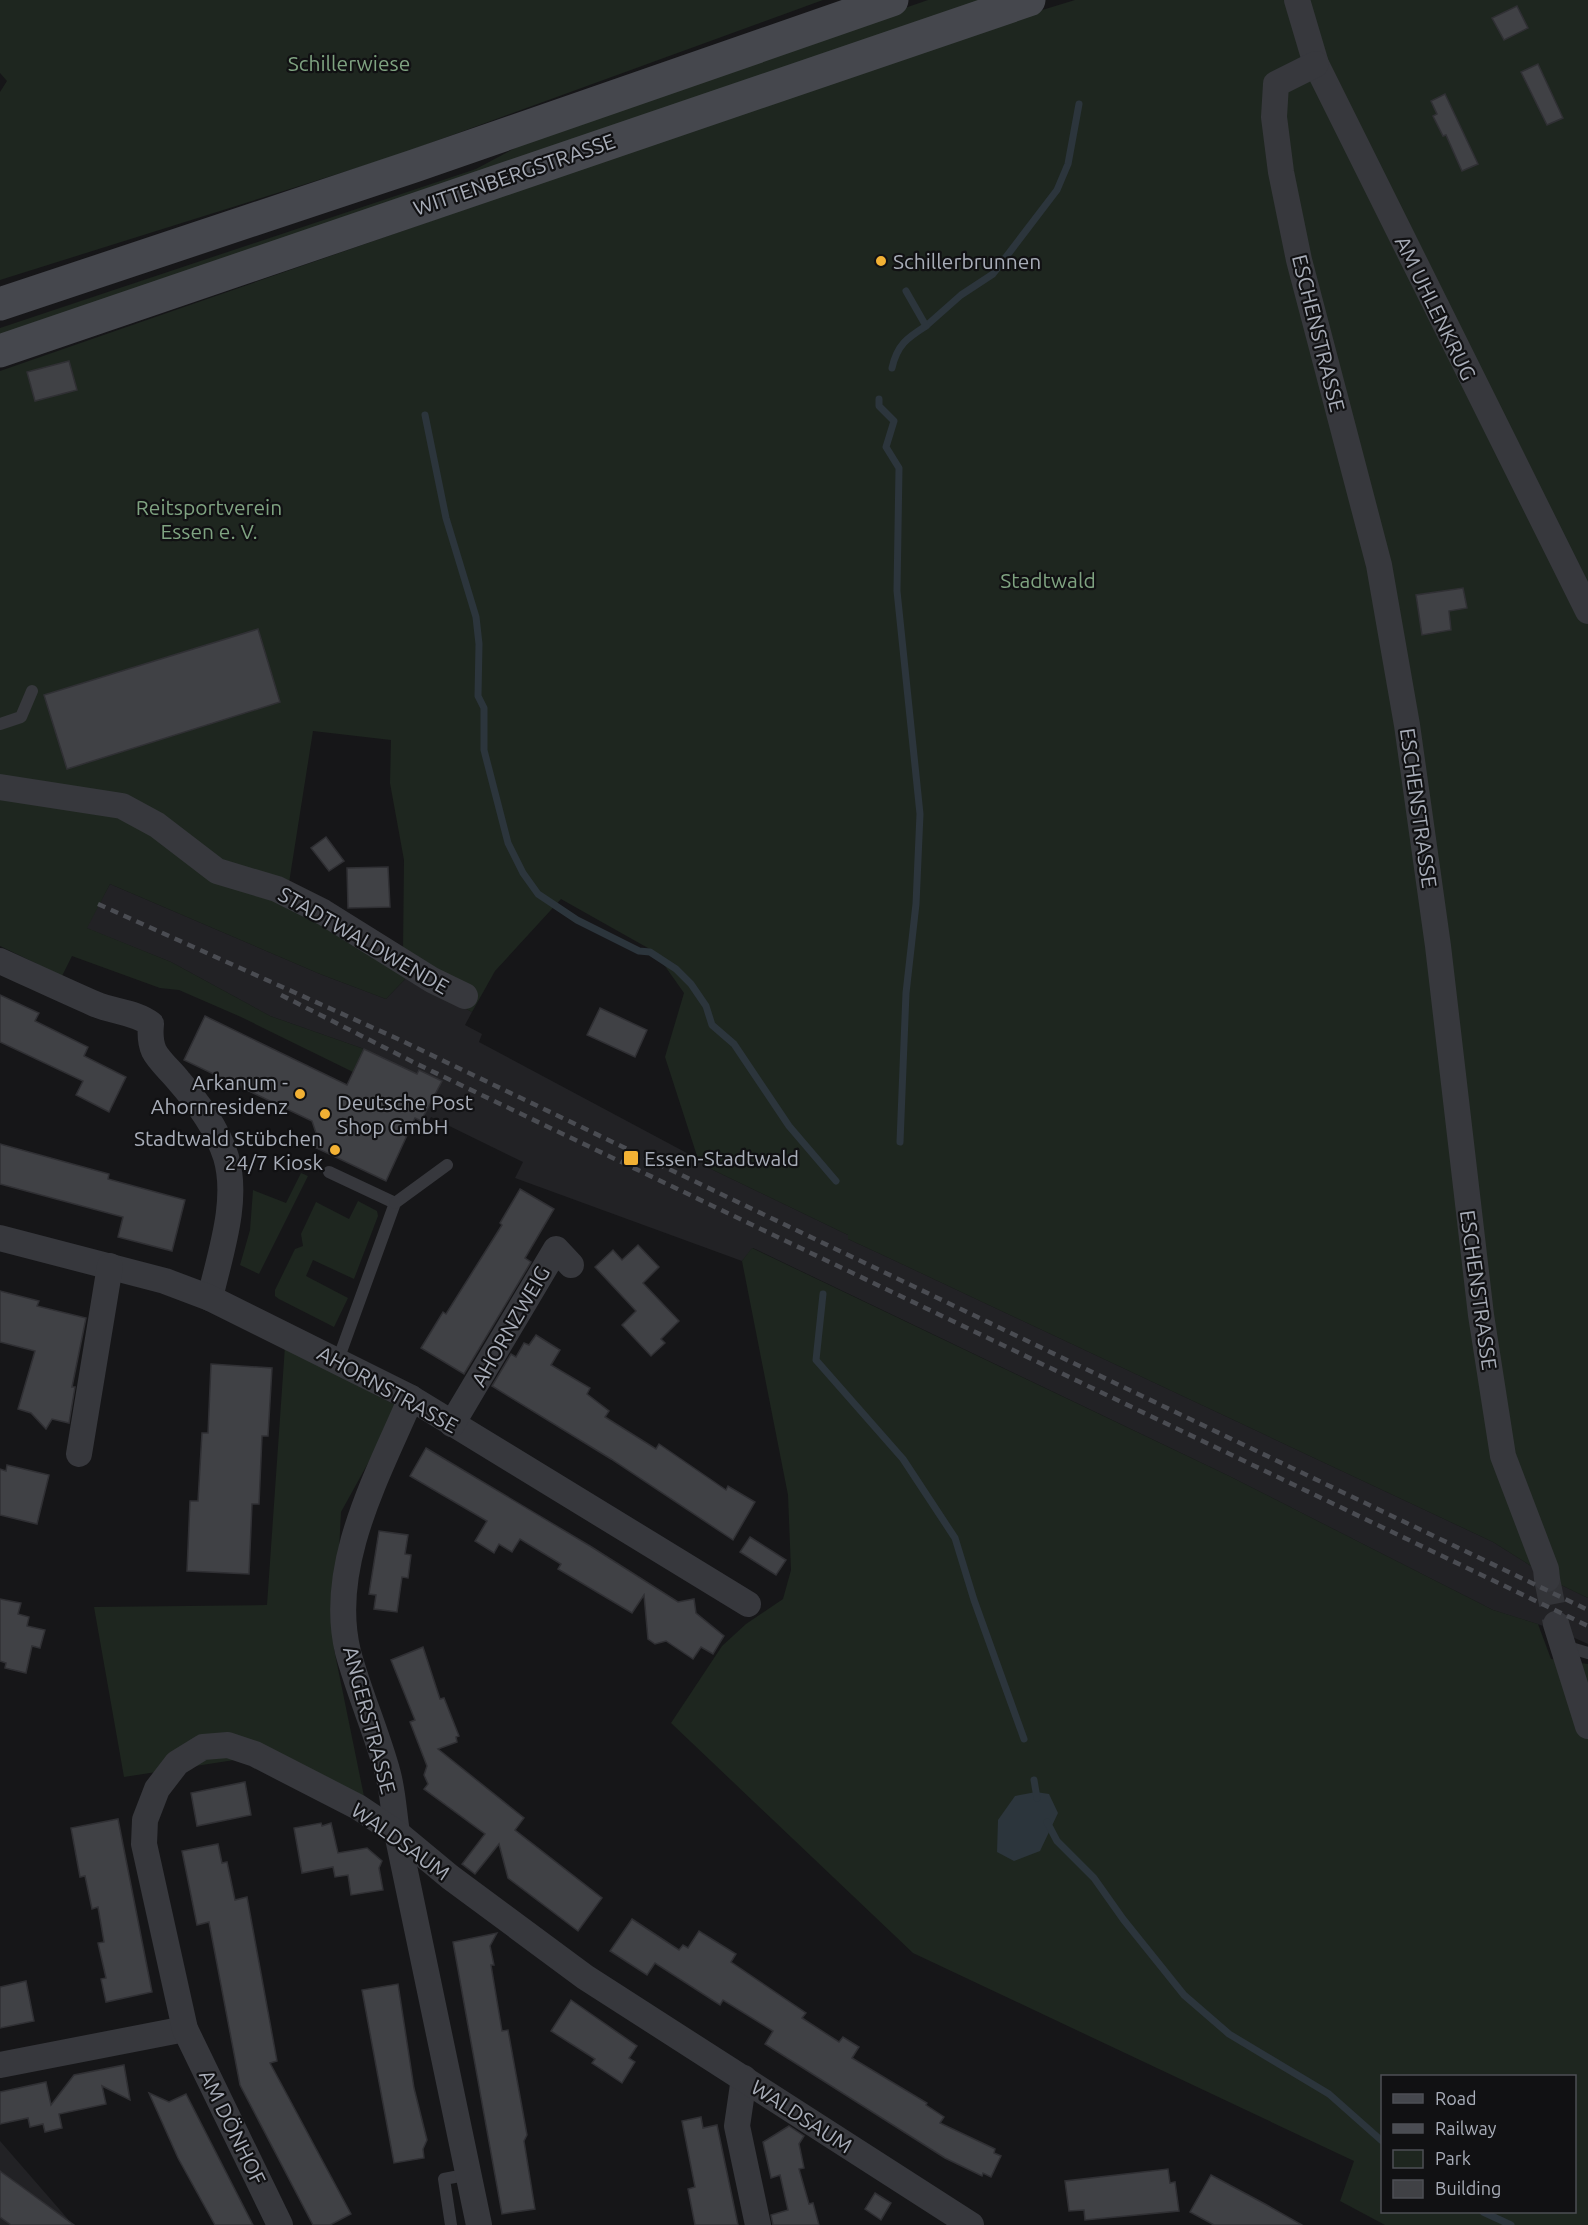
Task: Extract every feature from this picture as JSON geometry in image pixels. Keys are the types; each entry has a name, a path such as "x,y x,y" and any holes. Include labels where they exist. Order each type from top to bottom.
{"main road":[{"name":"WITTENBERGSTRASSE","path":"0,304 414,166 892,0"},
{"name":"WITTENBERGSTRASSE","path":"0,351 1029,0"}],"street":[{"name":"AM UHLENKRUG","path":"1297,0 1316,64 1588,611"},
{"name":"ESCHENSTRASSE","path":"1316,64 1276,84 1275,117 1281,172 1307,293 1379,565 1407,725 1438,946 1481,1315 1499,1432 1503,1456 1546,1569 1547,1579"},
{"name":"STADTWALDWENDE","path":"0,787 122,806 157,825 217,871 277,889 323,912 432,980 465,996"},
{"path":"0,961 96,1004 123,1014 138,1015 151,1024 150,1038 155,1052 188,1091 217,1133 227,1160 228,1218 210,1298"},
{"name":"AHORNSTRASSE","path":"0,1238 165,1281 210,1298 338,1360 411,1398 748,1604"},
{"name":"AHORNZWEIG","path":"452,1424 555,1249 571,1265"},
{"path":"79,1454 110,1266"},
{"name":"ANGERSTRASSE","path":"411,1398 361,1512 348,1560 345,1603 348,1650 388,1776 397,1833 479,2225"},
{"path":"1558,1635 1588,1726"},
{"name":"WALDSAUM","path":"185,2029 144,1844 145,1820 158,1789 177,1763 203,1747 228,1744 255,1754 358,1807 397,1833 450,1877 585,1977 971,2225"},
{"path":"0,2065 185,2029"},
{"name":"AM DÖNHOF","path":"185,2029 280,2225"},
{"path":"744,2078 737,2126 758,2225"}],"lane":[{"path":"0,724 21,717 32,691"},
{"path":"338,1360 395,1203 447,1165"},
{"path":"329,1172 395,1203"},
{"path":"1558,1635 1588,1653"},
{"path":"451,2225 444,2179 470,2174"}],"shaded area":[{"path":"110,884 320,974 386,999 407,977 472,1012 465,1025 482,1034 479,1042 698,1159 711,1169 848,1235 848,1239 1493,1542 1561,1585 1588,1598 1588,1644 1559,1631 1493,1610 1229,1476 753,1248 742,1261 515,1178 523,1162 431,1117 427,1124 347,1085 364,1049 270,1016 171,962 86,928"},
{"path":"1036,1792 1049,1794 1058,1813 1040,1851 1014,1861 997,1852 998,1820 1015,1796"},
{"path":"0,2141 73,2225 0,2225"}],"green space":[{"name":"Schillerwiese","path":"0,0 823,0 395,156 0,280 0,92 7,81 0,73"},
{"path":"928,0 999,0 0,339 0,328 476,169 545,132"},
{"name":"Stadtwald","path":"1075,0 1588,0 1588,1598 1561,1585 1493,1542 848,1239 848,1235 711,1169 698,1159 665,1057 684,993 655,952 561,899 495,971 472,1012 407,977 386,999 320,974 110,884 87,928 171,962 270,1016 364,1049 353,1072 241,1017 179,990 160,988 72,956 62,976 0,946 0,371 1000,23","holes":["313,731 391,740 390,783 404,860 403,951 289,883"]},
{"path":"301,1173 308,1176 259,1274 240,1265 250,1230 253,1190 286,1203"},
{"path":"358,1201 377,1211 378,1216 354,1279 313,1260 306,1276 348,1298 334,1327 279,1299 275,1296 275,1290 295,1249 303,1246 301,1234 316,1202 349,1219"},
{"path":"752,1248 1229,1476 1493,1610 1538,1624 1551,1659 1588,1664 1588,2225 1385,2225 1340,2201 1354,2161 913,1953 671,1723 722,1646 746,1624 783,1599 791,1570 788,1495 742,1261"},
{"path":"285,1346 399,1407 341,1512 334,1649 366,1806 254,1757 124,1777 94,1607 267,1605"}],"building":[{"path":"1517,6 1528,28 1504,40 1492,18"},
{"path":"1538,64 1563,118 1547,125 1521,72"},
{"path":"1445,94 1478,164 1462,171 1446,135 1443,136 1433,116 1437,114 1431,101"},
{"path":"69,361 77,390 35,401 27,372"},
{"path":"1463,588 1467,608 1449,611 1451,630 1422,635 1416,595"},
{"path":"258,629 280,702 67,769 44,695"},
{"path":"326,837 344,861 329,871 311,848"},
{"path":"388,867 390,907 348,908 347,868"},
{"path":"0,995 39,1013 35,1021 88,1047 84,1056 126,1077 109,1112 76,1095 83,1081 0,1042"},
{"path":"600,1008 647,1030 635,1057 587,1035"},
{"name":"Arkanum - Ahornresidenz","path":"205,1016 347,1085 364,1049 417,1074 419,1070 442,1081 421,1121 415,1118 386,1181 312,1146 317,1136 312,1121 184,1060"},
{"path":"0,1144 109,1174 108,1179 185,1200 172,1251 118,1237 123,1217 0,1184"},
{"path":"520,1189 554,1209 525,1258 531,1262 464,1374 421,1348 443,1312 446,1314 502,1225 500,1223"},
{"path":"638,1245 659,1267 643,1283 679,1321 661,1339 665,1343 651,1356 622,1325 636,1311 595,1267 613,1250 622,1260"},
{"path":"0,1291 39,1301 37,1306 86,1318 72,1387 75,1387 69,1423 52,1419 46,1429 31,1413 18,1409 35,1351 0,1342"},
{"path":"536,1335 560,1350 551,1365 590,1388 587,1394 609,1411 605,1417 656,1449 659,1444 726,1490 728,1486 755,1502 733,1540 611,1459 492,1386 511,1354 516,1357 524,1343 529,1345"},
{"path":"211,1364 272,1368 268,1436 262,1436 259,1504 252,1504 249,1574 187,1571 190,1501 198,1501 202,1433 208,1433"},
{"path":"426,1448 590,1546 678,1602 694,1599 696,1613 724,1636 713,1654 701,1647 693,1659 666,1641 655,1644 648,1639 644,1595 632,1613 558,1569 561,1564 520,1539 512,1552 499,1544 494,1553 475,1541 487,1521 410,1476"},
{"path":"7,1465 49,1475 37,1524 0,1515 0,1469 6,1471"},
{"path":"379,1531 408,1535 405,1554 411,1555 408,1578 402,1577 397,1612 374,1609 376,1595 369,1594"},
{"path":"750,1537 786,1560 776,1575 740,1552"},
{"path":"0,1599 21,1603 18,1614 29,1617 27,1626 45,1630 40,1648 32,1646 26,1673 5,1668 6,1663 0,1661"},
{"path":"423,1647 440,1699 444,1698 459,1736 456,1737 457,1742 438,1749 524,1818 515,1830 602,1898 578,1931 508,1878 499,1844 475,1874 462,1864 485,1834 424,1789 428,1784 424,1775 427,1766 410,1722 415,1720 391,1660"},
{"path":"245,1782 251,1815 197,1826 191,1793"},
{"path":"118,1819 152,1992 106,2002 101,1979 106,1978 98,1943 104,1942 98,1907 92,1909 85,1876 80,1877 71,1828"},
{"path":"321,1823 322,1826 331,1823 338,1853 367,1848 382,1861 379,1868 383,1890 351,1895 348,1875 335,1877 333,1867 302,1873 294,1828"},
{"path":"218,1844 222,1863 227,1862 235,1900 247,1897 277,2061 270,2063 351,2214 330,2225 313,2225 240,2085 209,1922 197,1925 182,1851"},
{"path":"632,1919 679,1950 683,1945 688,1948 699,1931 736,1954 731,1962 806,2013 802,2018 839,2042 843,2037 859,2047 852,2058 927,2103 926,2105 944,2117 940,2123 995,2149 994,2153 1001,2156 991,2177 983,2173 982,2176 945,2158 765,2044 773,2031 723,2000 720,2005 655,1963 647,1975 610,1951"},
{"path":"497,1933 490,1946 494,1965 491,1965 502,2031 508,2030 527,2135 524,2141 535,2209 502,2214 453,1942"},
{"path":"26,1981 34,2021 0,2028 0,1987"},
{"path":"398,1984 414,2088 427,2140 423,2149 424,2158 394,2163 362,1990"},
{"path":"571,2000 637,2046 629,2058 635,2062 622,2083 592,2063 595,2059 551,2031"},
{"path":"124,2065 130,2100 102,2086 106,2104 59,2114 62,2128 45,2132 43,2124 30,2127 28,2118 0,2124 0,2092 46,2082 51,2105 74,2075"},
{"path":"149,2093 169,2102 186,2094 253,2225 215,2225 178,2158"},
{"path":"701,2117 703,2128 717,2125 738,2225 695,2225 688,2189 695,2187 682,2121"},
{"path":"789,2126 804,2136 799,2144 804,2168 799,2169 809,2204 813,2203 819,2225 773,2225 771,2215 788,2210 780,2175 771,2178 763,2142"},
{"path":"1168,2169 1170,2183 1175,2182 1179,2211 1085,2220 1084,2210 1069,2211 1065,2181"},
{"path":"0,2171 74,2225 11,2225 0,2217"},
{"path":"1211,2175 1302,2225 1214,2225 1190,2212"},
{"path":"875,2193 891,2203 881,2220 865,2209"}],"waterway":[{"path":"926,326 961,295 993,274 1057,190 1068,164 1079,104"},
{"path":"892,368 897,353 904,343 926,326 906,291"},
{"path":"879,399 879,406 894,421 886,447 899,468 897,591 920,814 916,904 906,993 900,1142"},
{"path":"425,415 446,518 476,617 479,644 478,696 484,708 484,750 508,843 523,873 538,894 577,920 639,951 650,952 676,969 691,984 706,1006 712,1025 734,1044 789,1126 836,1181"},
{"path":"823,1294 816,1360 903,1459 955,1538 974,1600 1024,1739"},
{"path":"1034,1780 1037,1798"},
{"path":"1047,1822 1057,1841 1094,1878 1123,1919 1184,1995 1229,2034 1329,2094 1381,2140"},
{"path":"1485,2213 1511,2225"}],"tunnel":[{"path":"1547,1579 1556,1624"}],"railway":[{"path":"98,904 398,1039 1588,1610"},
{"path":"281,995 415,1063 1588,1626"}],"place":[{"name":"Schillerbrunnen","path":"881,261"},
{"name":"Arkanum - Ahornresidenz","path":"300,1094"},
{"name":"Deutsche Post Shop GmbH","path":"325,1114"},
{"name":"Stadtwald Stübchen 24/7 Kiosk","path":"335,1150"},
{"name":"Essen-Stadtwald","path":"631,1158"}],"park label":[{"name":"Reitsportverein Essen e. V.","path":"209,519"}]}
